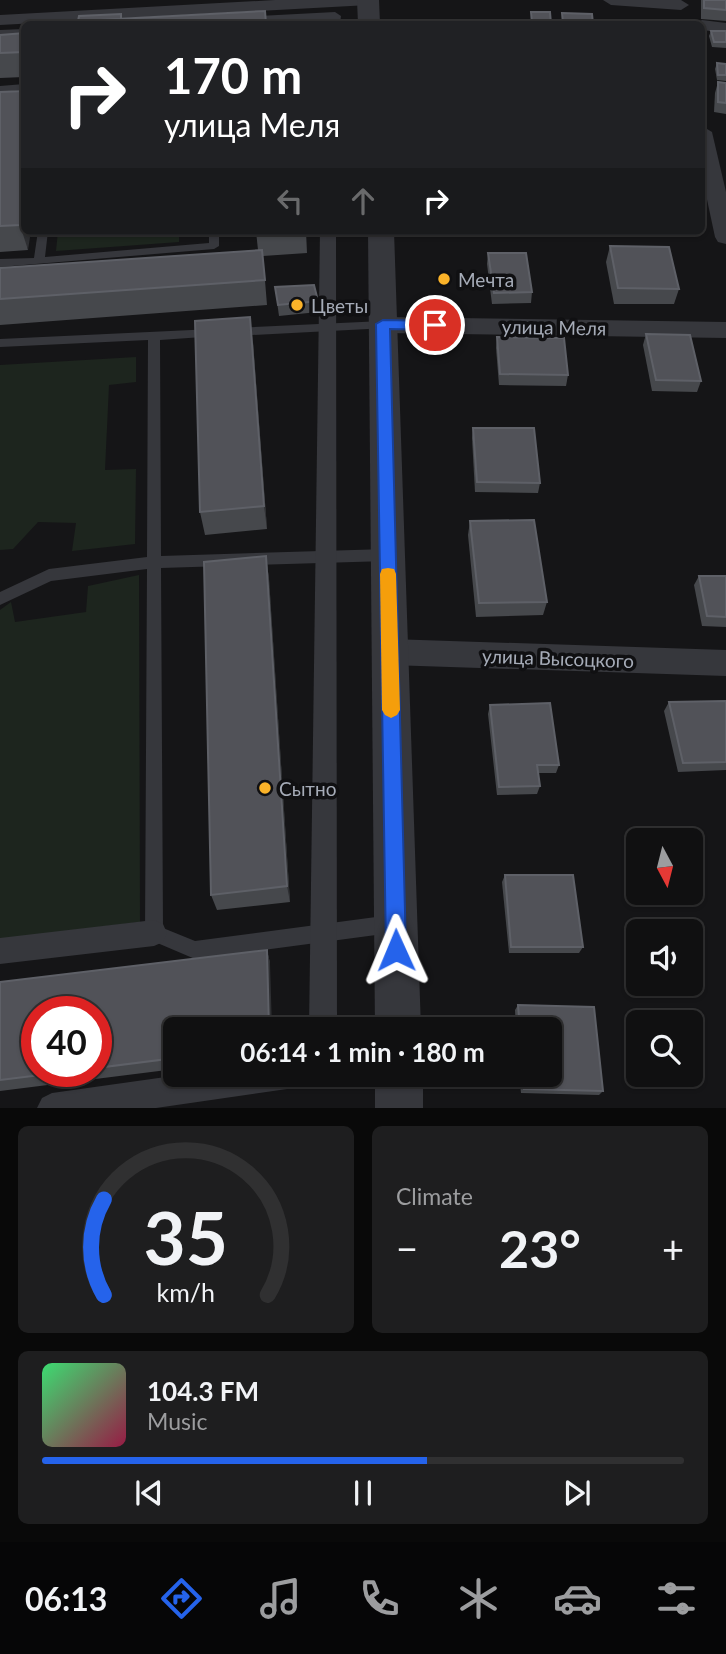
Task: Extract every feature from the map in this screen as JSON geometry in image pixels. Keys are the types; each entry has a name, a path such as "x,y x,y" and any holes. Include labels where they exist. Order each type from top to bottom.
{"street":[{"path":"0,20 368,0 369,21"},
{"path":"611,0 680,9 698,21"},
{"path":"230,21 335,16 334,21"},
{"path":"705,24 726,28"},
{"path":"0,34 21,33"},
{"path":"705,147 726,237"},
{"path":"323,1017 328,235"},
{"path":"381,235 398,1017"},
{"name":"улица Меля","path":"383,324 726,330"},
{"name":"улица Высоцкого","path":"390,652 726,663"},
{"path":"0,951 154,933"},
{"path":"52,1108 201,1087"},
{"path":"399,1087 399,1108"}],"lane":[{"path":"0,89 21,87"},
{"path":"39,261 42,235"},
{"path":"0,263 214,246 214,235"},
{"path":"0,343 383,324"},
{"path":"153,336 156,562 154,933 195,950 396,924"},
{"path":"0,599 48,575 156,562 387,555"},
{"path":"0,592 17,591"}],"shaded area":[{"path":"58,235 179,235 179,242 56,251"},
{"path":"136,357 136,382 109,385 105,470 136,469 135,544 72,551 76,523 38,522 13,549 0,550 0,365"},
{"path":"139,575 140,922 0,939 0,610 11,602 15,622 86,612 88,586"}],"building":[{"path":"704,0 726,0 726,10 704,8"},
{"path":"265,11 266,21 80,21"},
{"path":"531,12 550,12 551,21 532,21"},
{"path":"562,13 592,14 593,21 563,21"},
{"path":"121,14 121,19 78,21 79,16"},
{"path":"711,31 726,31 726,42 714,42"},
{"path":"21,33 21,52 0,53 0,35"},
{"path":"717,63 726,64 726,75 718,75"},
{"path":"718,82 726,83 726,103 718,102"},
{"path":"21,91 20,225 0,226 0,92"},
{"path":"610,246 669,247 679,289 618,288"},
{"path":"262,250 265,280 0,299 0,268"},
{"path":"488,253 526,253 532,292 494,293"},
{"path":"314,285 318,301 278,305 275,287"},
{"path":"250,317 264,506 200,512 195,321"},
{"path":"646,334 690,335 701,381 656,380"},
{"path":"497,337 564,338 568,375 500,374"},
{"path":"473,428 534,428 540,483 477,482"},
{"path":"534,520 547,602 479,603 470,521"},
{"path":"266,556 287,886 211,895 204,562"},
{"path":"699,576 726,576 726,617 707,616"},
{"path":"726,701 726,762 683,763 669,702"},
{"path":"550,703 559,765 537,765 540,786 499,787 490,705"},
{"path":"505,875 573,875 583,947 511,947"},
{"path":"267,950 269,1017 163,1017 163,1060 112,1066 112,996 21,996 21,1077 0,1080 0,982"},
{"path":"518,1005 594,1007 603,1091 524,1089 562,1087 562,1017 519,1017"}],"slow traffic":[{"path":"388,574 391,710"}],"place":[{"name":"Мечта","path":"444,279"},
{"name":"Цветы","path":"297,305"},
{"name":"Сытно","path":"265,788"}],"route":[{"path":"396,950 383,324 435,325"}]}
